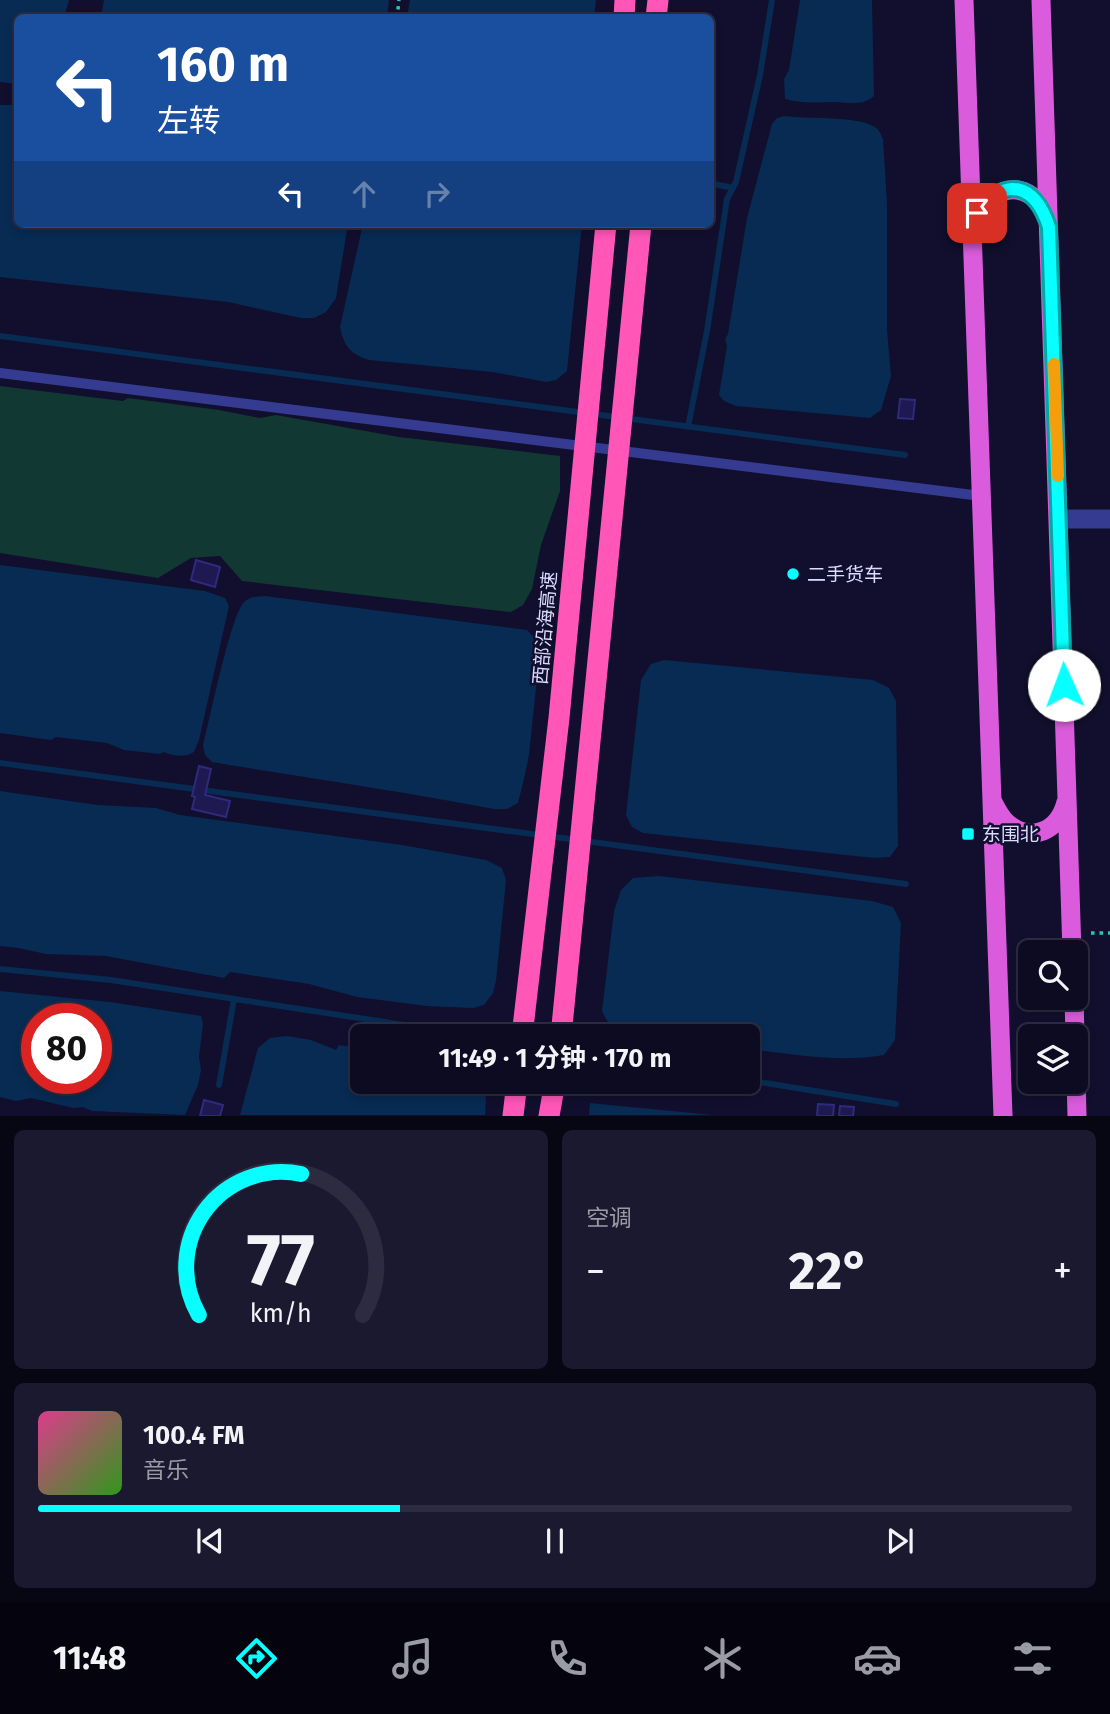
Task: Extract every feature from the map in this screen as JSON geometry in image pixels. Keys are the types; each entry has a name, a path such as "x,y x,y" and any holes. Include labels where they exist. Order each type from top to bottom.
{"highway":[{"path":"964,0 1003,1115"},
{"path":"1041,0 1072,940"},
{"path":"972,228 977,213 987,200 1010,189 1025,192 1037,200 1049,227"},
{"name":"西部沿海高速","path":"523,1024 559,718 606,228"},
{"path":"564,1024 641,228"},
{"path":"992,799 998,813 1009,824 1033,833 1047,830 1057,824 1068,796"},
{"path":"513,1115 516,1094"},
{"path":"550,1115 553,1094"},
{"path":"563,1094 563,1115"},
{"path":"1076,1094 1077,1115"}],"street":[{"path":"1059,519 1110,519"}],"lane":[{"path":"0,373 981,496"}],"green space":[{"path":"0,386 123,401 128,398 260,418 276,415 399,437 560,456 560,491 541,545 532,589 523,605 511,612 242,581 220,556 191,558 158,578 0,553"}],"water":[{"path":"0,0 69,0 65,14 14,14 14,84 0,82"},
{"path":"104,0 389,0 387,14 102,14"},
{"path":"410,0 596,0 594,14 408,14"},
{"path":"800,0 872,0 874,96 869,100 852,103 785,99 784,79 789,70"},
{"path":"0,105 14,105 14,228 347,228 336,298 326,312 314,318 301,318 228,302 0,277"},
{"path":"784,116 865,123 877,129 883,139 887,204 887,329 891,376 881,410 870,418 736,406 724,401 719,395 727,346 725,339 747,218 772,124 777,118"},
{"path":"362,228 582,228 567,371 556,380 546,382 493,372 369,360 353,352 346,344 340,327"},
{"path":"0,565 205,591 225,598 229,606 194,752 183,756 163,752 160,754 124,750 107,743 56,737 51,740 0,733"},
{"path":"265,596 527,630 538,641 537,702 518,803 507,809 494,809 212,762 205,755 203,746 233,627 244,602"},
{"path":"664,660 873,680 889,688 896,701 898,846 890,857 874,858 643,833 632,827 626,815 641,680 651,664"},
{"path":"0,791 98,805 156,808 180,815 402,845 486,860 502,868 506,880 493,993 484,1005 473,1008 427,1006 357,997 309,984 230,972 224,978 106,956 46,954 0,946"},
{"path":"659,876 872,901 893,907 901,923 895,1040 884,1055 833,1058 760,1051 760,1024 611,1024 602,1011 614,911 621,890 633,878"},
{"path":"0,991 110,1002 201,1016 201,1070 198,1085 185,1115 92,1111 31,1098 16,1101 0,1097"},
{"path":"287,1036 311,1040 336,1050 339,1045 350,1046 350,1094 485,1094 485,1115 240,1115 258,1048 270,1038"},
{"path":"590,1103 712,1115 589,1115"}],"pier":[{"path":"583,228 586,228 570,372 567,375"},
{"path":"541,639 543,675 539,720 526,784"}],"building":[{"path":"900,399 915,400 913,419 898,418"},
{"path":"196,560 220,567 215,587 191,580"},
{"path":"199,766 211,769 205,795 230,801 226,817 192,809"},
{"path":"204,1100 223,1105 220,1116 200,1116"},
{"path":"818,1104 834,1105 833,1116 817,1116"},
{"path":"840,1106 854,1107 853,1116 839,1116"}],"waterway":[{"path":"688,427 707,331 727,199 736,182 760,75 772,0"},
{"path":"714,184 733,188"},
{"path":"0,336 905,455"},
{"path":"0,763 906,884"},
{"path":"0,969 111,980 398,1024"},
{"path":"219,1085 234,999"},
{"path":"760,1082 896,1104"}],"slow traffic":[{"path":"1054,364 1058,476"}],"place":[{"name":"二手货车","path":"793,574"},
{"name":"东围北","path":"968,834"}],"route":[{"path":"977,213 987,200 1010,189 1025,192 1037,200 1049,227 1064,685"}]}
